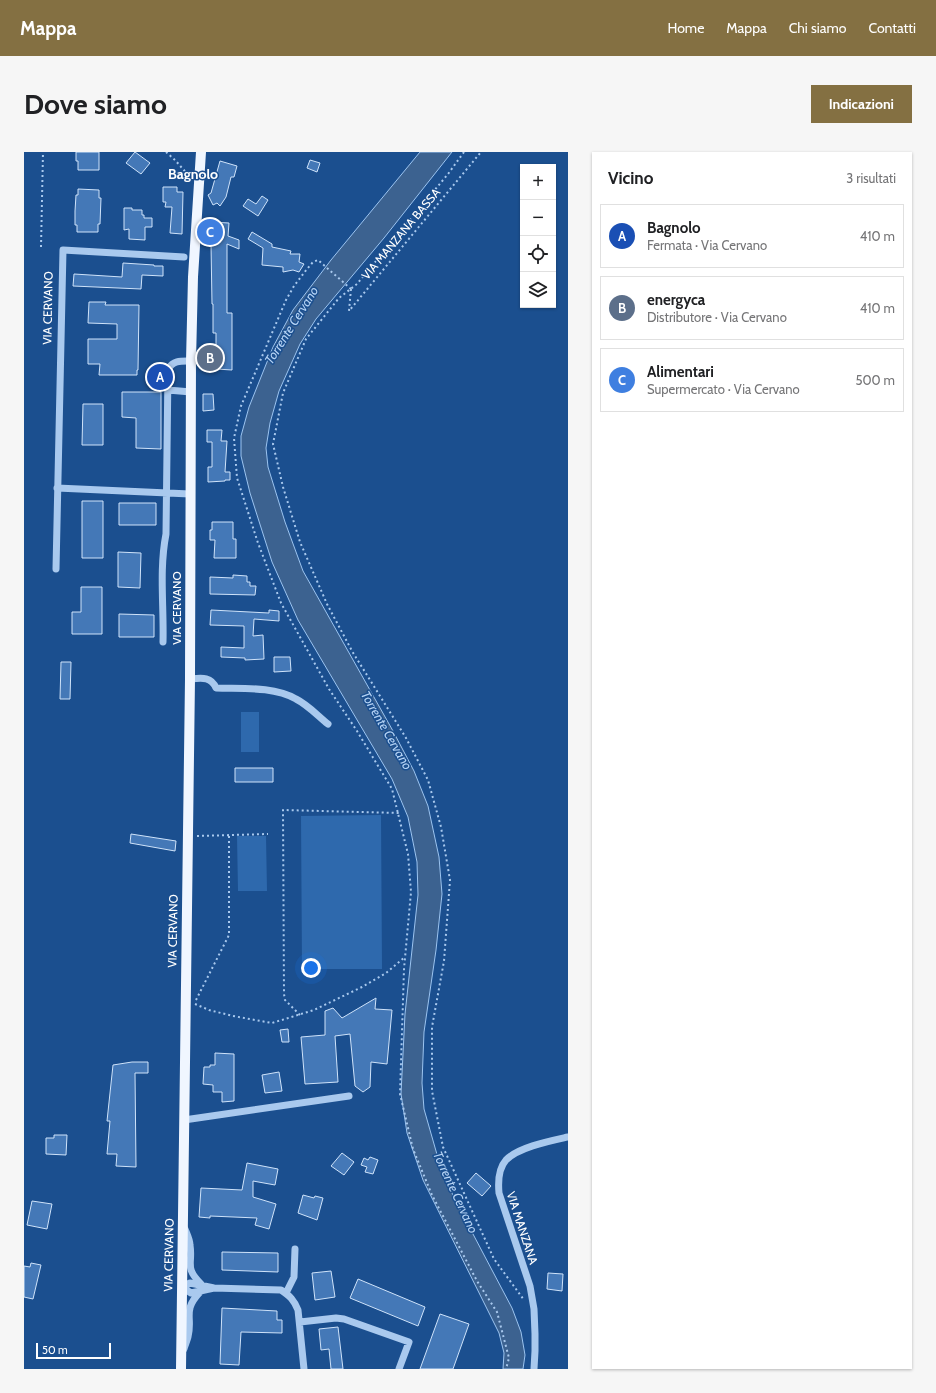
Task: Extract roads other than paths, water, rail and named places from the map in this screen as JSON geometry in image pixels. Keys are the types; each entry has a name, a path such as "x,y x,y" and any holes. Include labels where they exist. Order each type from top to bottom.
{"main road":[{"path":"194,152 200,173"},
{"name":"VIA CERVANO","path":"181,1369 190,678 191,361 193,277 201,152"}],"street":[{"name":"VIA CERVANO","path":"56,569 63,250 184,257"},
{"path":"164,642 162,552 166,534 168,369 175,362 191,361"},
{"path":"168,390 191,392"},
{"path":"57,488 190,494"},
{"path":"190,678 208,679 212,681 216,688 265,690 285,694 297,699 328,724"},
{"path":"184,1120 349,1096"},
{"name":"VIA MANZANA","path":"534,1369 534,1309 530,1286 499,1193 498,1180 506,1160 514,1155 526,1148 568,1137"},
{"path":"183,1222 190,1245 190,1271 200,1288"},
{"path":"286,1294 294,1277 295,1249"},
{"path":"182,1287 191,1293 200,1288 281,1290 295,1302 298,1310 304,1369"},
{"path":"181,1357 188,1336 190,1305 200,1288"},
{"path":"300,1322 336,1318 344,1319 409,1342 399,1369"}],"water":[{"name":"Torrente Cervano","path":"420,152 452,152 384,238 316,319 300,344 279,391 270,423 266,448 268,467 285,522 303,571 393,731 414,771 428,806 439,857 442,894 436,950 424,1032 422,1083 424,1109 438,1158 454,1198 512,1308 521,1332 525,1355 523,1369 503,1369 504,1353 499,1333 423,1180 407,1133 401,1094 405,1014 418,895 417,862 408,817 392,779 298,620 272,562 250,493 241,456 241,436 249,407 273,347 293,310 331,260"}],"place":[{"name":"Alimentari","path":"210,232"},
{"name":"energyca","path":"210,358"},
{"name":"Bagnolo","path":"160,377"}],"district":[{"name":"Bagnolo","path":"193,174"}]}
